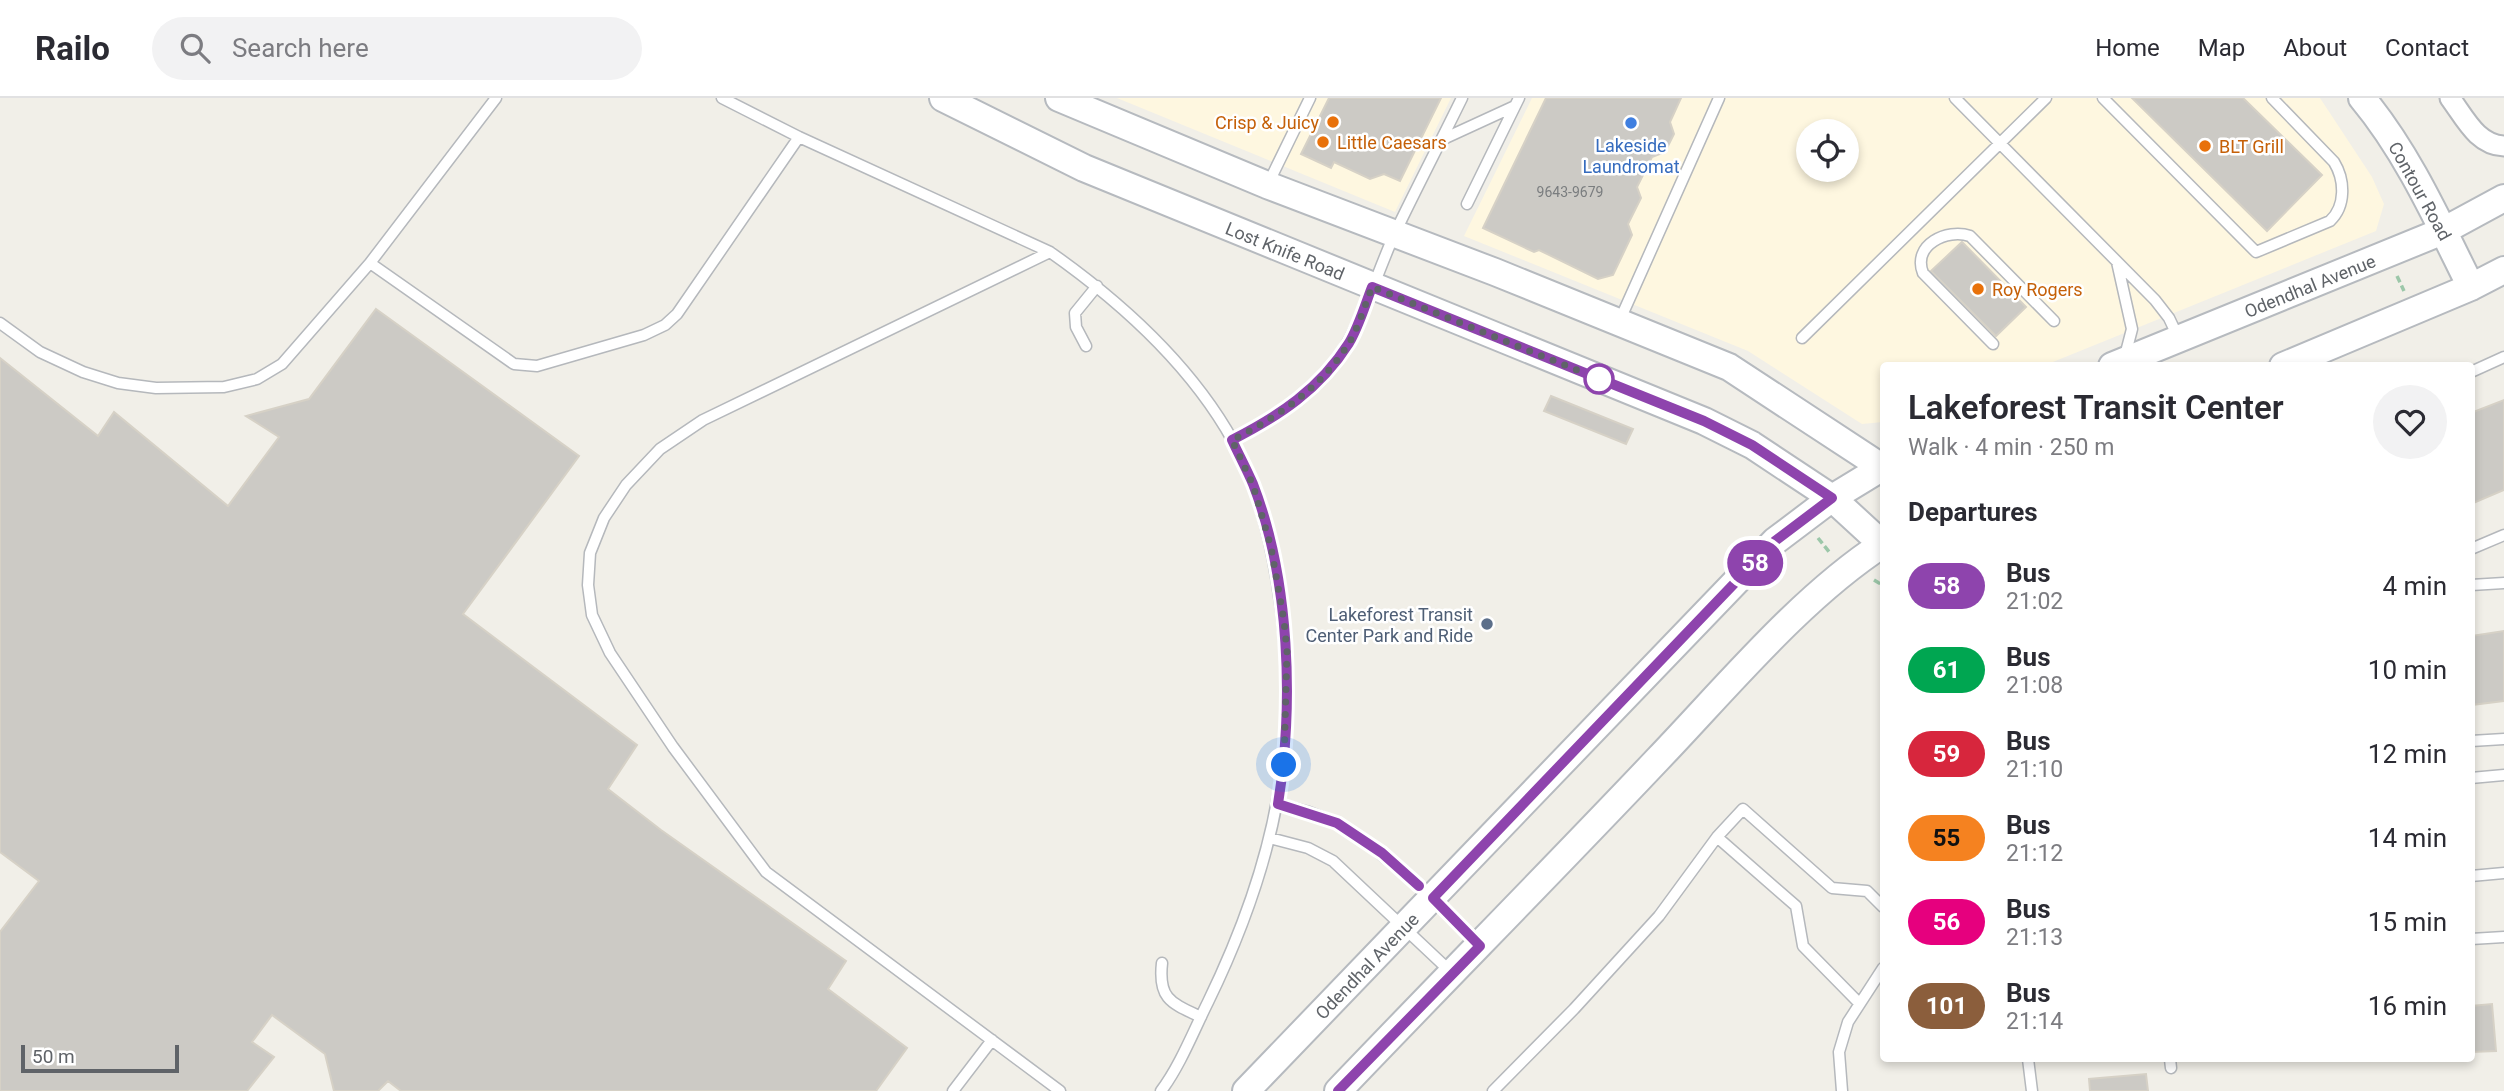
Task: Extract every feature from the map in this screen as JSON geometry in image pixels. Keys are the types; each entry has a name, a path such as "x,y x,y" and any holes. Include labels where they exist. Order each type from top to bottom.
{"street":[{"name":"Lost Knife Road","path":"943,98 1084,168 1704,421 1752,445 1832,498 1880,541"},
{"path":"1059,98 1267,185 1395,233 1729,367 1880,465"},
{"name":"Contour Road","path":"2362,98 2397,147 2471,287"},
{"path":"2450,98 2481,139 2492,145 2504,146"},
{"name":"Odendhal Avenue","path":"2122,362 2443,231 2504,198"},
{"path":"2293,362 2471,287 2504,270"},
{"path":"2176,362 2179,339"},
{"name":"Odendhal Avenue","path":"1246,1091 1775,541 1832,498 1880,469"},
{"path":"1338,1091 1775,637 1851,565 1880,546"}],"lane":[{"path":"0,323 40,352 83,372 118,383 156,388 224,387 257,379 282,364 370,263 496,98"},
{"path":"722,98 799,137 1050,252 1097,286 1157,342 1195,385 1232,440 1253,485 1271,547 1284,621 1287,651 1284,765 1270,838 1240,932 1201,1017 1161,1091"},
{"path":"1267,185 1310,98"},
{"path":"1232,440 1269,421 1304,397 1328,372 1350,341 1395,233 1462,98"},
{"path":"1619,322 1719,98"},
{"path":"1955,98 2155,300 2169,318 2179,339"},
{"path":"1802,338 2046,98"},
{"path":"2103,98 2256,252 2330,220 2337,213 2342,191 2340,174 2334,162 2272,98"},
{"path":"1441,141 1517,102"},
{"path":"1467,204 1517,102"},
{"path":"370,263 514,364 537,366 644,335 665,325 677,314 799,137"},
{"path":"1993,344 1923,273 1920,264 1922,254 1935,239 1964,234 1970,236 2054,321"},
{"path":"1050,252 703,420 670,441 626,485 604,518 590,553 588,585 592,615 610,653 673,747 766,872 1060,1091"},
{"path":"2117,261 2132,329 2128,350 2119,362"},
{"path":"1086,346 1076,327 1075,313 1097,286"},
{"path":"2475,370 2504,357"},
{"path":"2475,547 2504,535"},
{"path":"2475,585 2504,583"},
{"path":"2475,741 2504,738"},
{"path":"2475,778 2504,775"},
{"path":"1278,804 1337,823 1382,853 1433,898 1480,946"},
{"path":"1493,1091 1574,1009 1659,916 1717,837 1743,809 1832,888 1867,891 1880,904"},
{"path":"1717,837 1796,906 1803,946 1858,1003"},
{"path":"1270,838 1308,848 1333,861 1452,973"},
{"path":"2475,876 2504,873"},
{"path":"2475,940 2504,937"},
{"path":"1162,963 1160,983 1164,996 1201,1017"},
{"path":"1842,1091 1839,1052 1848,1022 1880,972"},
{"path":"953,1091 992,1040"},
{"path":"2028,1062 2032,1091"}],"path":[{"path":"2395,273 2404,291"},
{"path":"1812,532 1830,552"}],"shaded area":[{"path":"1117,98 1451,98 1395,212"},
{"path":"1532,98 2320,98 2372,177 2384,204 2376,231 2053,362 1880,362 1880,422 1862,424 1748,351 1464,236"}],"building":[{"path":"1329,98 1441,98 1400,181 1384,174 1370,179 1334,162 1331,168 1301,154"},
{"path":"1546,98 1681,98 1670,122 1674,134 1665,152 1652,157 1637,187 1641,198 1628,224 1632,235 1613,275 1598,279 1539,250 1534,252 1483,228"},
{"path":"2132,98 2243,98 2322,175 2267,231"},
{"name":"Roy Rogers","path":"1962,242 2026,307 1996,336 1931,271"},
{"path":"376,309 579,456 463,614 637,745 608,789 661,830 846,961 828,989 907,1048 876,1091 401,1091 388,1081 378,1091 334,1091 325,1054 272,1015 252,1042 274,1057 247,1091 0,1091 0,932 39,881 0,852 0,358 98,436 114,412 228,506 279,437 246,416 309,399"},
{"path":"1551,396 1633,429 1626,444 1544,411"},
{"path":"2504,400 2504,490 2475,502 2475,411"},
{"path":"2504,631 2504,701 2475,705 2475,635"},
{"path":"2492,1004 2496,1051 2475,1052 2475,1006"},
{"path":"2146,1074 2148,1091 2090,1091 2089,1079"}],"bus line":[{"name":"58","path":"1338,1091 1480,946 1433,898 1775,541 1832,498 1752,445 1704,421 1372,287 1350,341 1328,372 1304,397 1269,421 1232,440 1253,485 1271,547 1284,621 1287,651 1284,765 1278,804 1337,823 1382,853 1419,886"}],"place":[{"name":"Crisp & Juicy","path":"1333,122"},
{"name":"Lakeside Laundromat","path":"1631,123"},
{"name":"Little Caesars","path":"1323,142"},
{"name":"BLT Grill","path":"2205,146"},
{"name":"Roy Rogers","path":"1978,289"},
{"name":"Lakeforest Transit Center Park and Ride","path":"1487,624"}],"route":[{"path":"1284,765 1287,651 1284,621 1271,547 1253,485 1232,440 1269,421 1304,397 1328,372 1350,341 1372,287 1599,379"}]}
